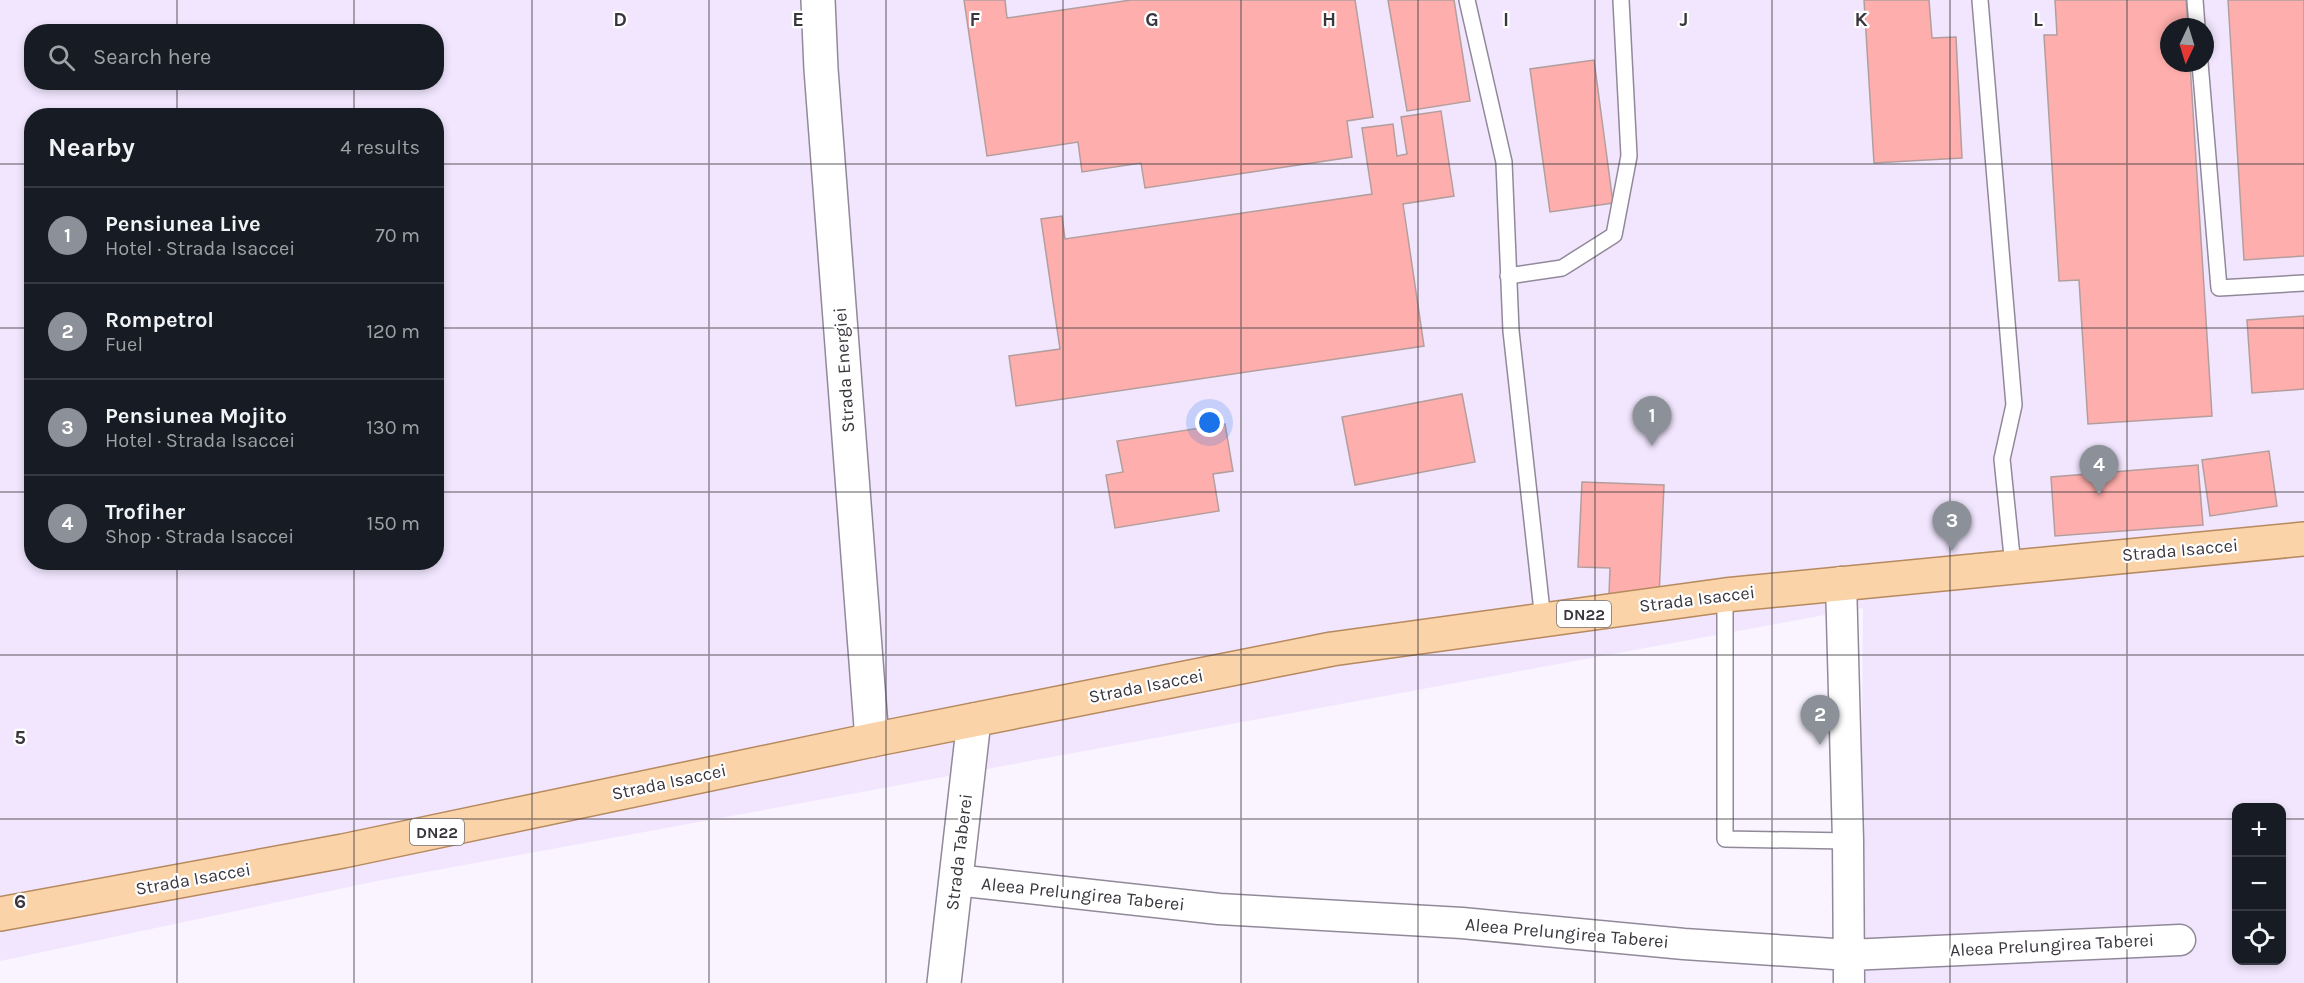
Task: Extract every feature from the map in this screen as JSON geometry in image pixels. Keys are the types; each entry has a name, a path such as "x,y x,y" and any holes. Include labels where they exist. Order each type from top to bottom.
{"main road":[{"name":"Strada Isaccei","path":"0,914 344,851 872,740 1332,649 1725,595 2304,539"}],"street":[{"name":"Strada Energiei","path":"818,0 821,69 872,740"},
{"path":"1841,582 1849,969"},
{"name":"Strada Taberei","path":"944,983 974,720"},
{"name":"Aleea Prelungirea Taberei","path":"956,880 1220,909 1462,923 1684,944 1849,969 2180,940"}],"lane":[{"path":"1467,0 1504,162 1512,331 1543,620"},
{"path":"1508,276 1562,268 1614,235 1629,156 1621,0"},
{"path":"1980,0 2014,405 2002,459 2013,566"},
{"path":"2195,0 2196,18"},
{"path":"2201,72 2219,288 2304,283"},
{"path":"1725,595 1725,839 1848,842"}],"shaded area":[{"path":"0,0 2304,0 2304,983 1860,983 1863,608 377,881 0,961"}],"building":[{"path":"964,0 1005,0 1007,18 1131,0 1355,0 1373,117 1347,121 1352,157 1145,188 1141,163 1082,172 1078,142 987,156"},
{"path":"1388,0 1454,0 1470,101 1407,111"},
{"path":"1864,0 1929,0 1932,38 1956,37 1962,158 1874,163"},
{"path":"2055,0 2186,0 2187,18 2160,18 2160,72 2191,72 2212,416 2088,424 2079,280 2059,281 2044,35 2057,35"},
{"path":"2228,0 2304,0 2304,256 2244,260"},
{"path":"1594,60 1613,203 1550,212 1530,69"},
{"path":"1441,111 1454,196 1403,204 1424,346 1016,406 1009,356 1060,349 1041,219 1062,216 1065,239 1372,194 1362,128 1393,124 1397,156 1407,154 1401,117"},
{"path":"2304,316 2304,389 2252,393 2247,320"},
{"path":"1462,394 1475,462 1355,485 1342,417"},
{"path":"1225,424 1233,471 1213,474 1219,511 1115,528 1106,475 1123,472 1117,441"},
{"path":"2269,451 2277,506 2210,516 2202,460"},
{"path":"2198,465 2203,525 2055,536 2051,477"},
{"path":"1582,482 1664,485 1659,597 1609,595 1610,568 1578,567"}],"place":[{"name":"Pensiunea Live","path":"1652,446"},
{"name":"Trofiher","path":"2099,495"},
{"name":"Pensiunea Mojito","path":"1952,551"},
{"name":"Rompetrol","path":"1820,745"}]}
